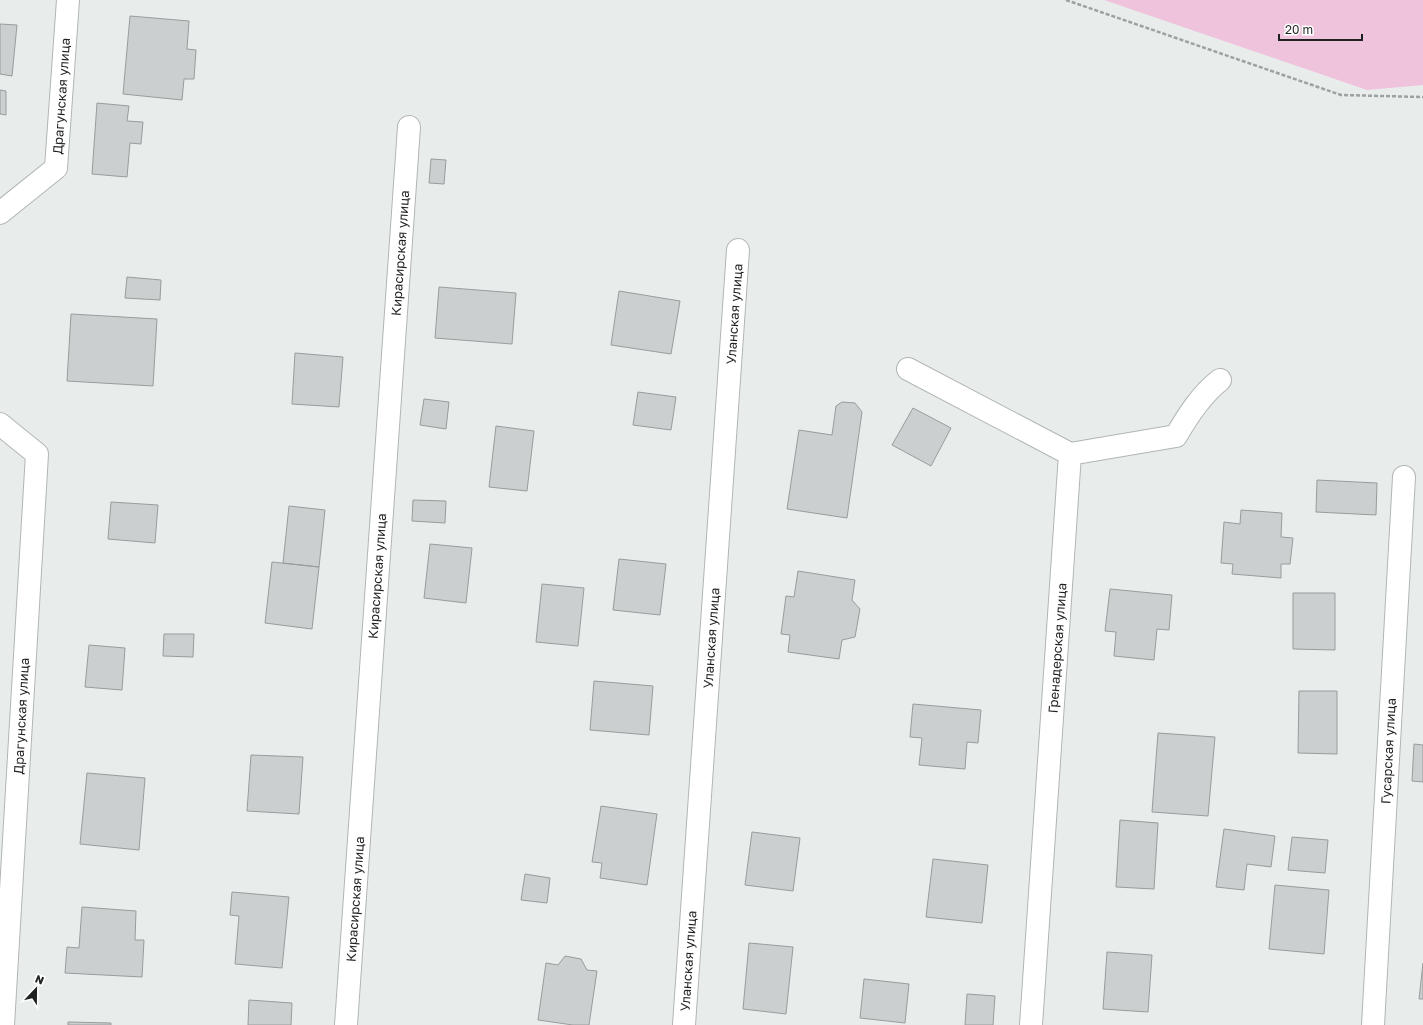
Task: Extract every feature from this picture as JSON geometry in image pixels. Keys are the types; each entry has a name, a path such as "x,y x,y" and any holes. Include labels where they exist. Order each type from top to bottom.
{"street":[{"name":"Драгунская улица","path":"0,213 56,168 68,0"},
{"name":"Кирасирская улица","path":"346,1025 409,127"},
{"name":"Уланская улица","path":"684,1025 738,250"},
{"path":"908,368 1070,454 1176,436 1198,402 1208,390 1220,380"},
{"name":"Драгунская улица","path":"0,424 37,454 3,1025"},
{"name":"Гренадерская улица","path":"1031,1025 1070,454"},
{"name":"Гусарская улица","path":"1373,1025 1404,477"}],"path":[{"path":"1066,0 1341,95 1423,97"}],"shaded area":[{"path":"1104,0 1423,0 1423,85 1367,90"}],"building":[{"path":"130,16 189,21 187,49 196,50 194,79 184,79 182,100 123,94"},
{"path":"0,24 17,25 12,76 0,74"},
{"path":"0,90 6,91 6,115 0,114"},
{"path":"97,103 129,106 127,121 143,122 141,144 130,143 127,177 92,174"},
{"path":"431,159 446,160 444,184 429,183"},
{"path":"127,277 161,280 160,300 125,298"},
{"path":"439,287 516,293 512,344 435,338"},
{"path":"619,291 680,301 671,354 611,345"},
{"path":"71,314 157,319 153,386 67,381"},
{"path":"295,353 343,357 339,407 292,404"},
{"path":"638,392 676,397 671,430 633,425"},
{"path":"424,399 449,402 446,429 420,425"},
{"path":"842,402 855,403 862,412 847,518 787,509 799,430 832,435 836,406"},
{"path":"913,408 951,428 931,466 892,445"},
{"path":"496,426 534,431 527,491 489,487"},
{"path":"1317,480 1377,483 1376,515 1316,512"},
{"path":"413,500 446,501 445,523 412,521"},
{"path":"111,502 158,505 155,543 108,539"},
{"path":"289,506 325,510 319,567 283,563"},
{"path":"1241,510 1282,513 1281,537 1293,538 1290,564 1281,564 1281,578 1232,574 1233,564 1221,563 1224,522 1240,524"},
{"path":"430,544 472,548 466,603 424,598"},
{"path":"619,559 666,564 660,615 613,610"},
{"path":"272,562 319,567 312,629 265,623"},
{"path":"798,571 855,580 852,600 860,609 855,637 842,640 839,659 788,652 790,635 781,634 786,596 794,597"},
{"path":"542,584 584,588 578,646 536,642"},
{"path":"1110,589 1172,595 1169,630 1157,629 1154,660 1114,656 1116,632 1105,631"},
{"path":"1293,593 1335,593 1335,650 1293,649"},
{"path":"164,634 194,634 193,657 163,656"},
{"path":"89,645 125,648 122,690 85,687"},
{"path":"594,681 653,686 649,735 590,730"},
{"path":"1299,691 1337,691 1337,754 1298,753"},
{"path":"913,704 981,710 978,743 967,742 965,769 919,765 922,738 910,737"},
{"path":"1158,733 1215,737 1208,816 1152,812"},
{"path":"1414,744 1423,745 1423,782 1412,781"},
{"path":"251,755 303,757 299,814 247,811"},
{"path":"87,773 145,778 139,850 80,844"},
{"path":"601,806 657,814 647,885 600,878 602,863 592,862"},
{"path":"1120,820 1158,823 1154,889 1116,887"},
{"path":"1224,829 1275,836 1271,867 1247,864 1244,890 1216,887"},
{"path":"752,832 800,838 793,891 745,885"},
{"path":"1292,837 1328,840 1325,873 1288,870"},
{"path":"933,859 988,865 982,923 926,917"},
{"path":"525,874 550,878 547,903 521,900"},
{"path":"1275,885 1329,890 1324,954 1269,949"},
{"path":"232,892 289,897 282,968 235,964 239,916 230,915"},
{"path":"82,907 136,911 135,940 144,940 142,977 65,973 67,947 79,948"},
{"path":"749,943 793,947 786,1014 743,1009"},
{"path":"1107,952 1152,955 1148,1012 1103,1009"},
{"path":"565,956 581,959 587,970 597,971 589,1025 573,1025 538,1020 546,963 558,965"},
{"path":"1423,963 1423,999 1419,999"},
{"path":"864,979 909,984 905,1023 860,1018"},
{"path":"967,994 995,996 993,1025 965,1025"},
{"path":"249,1000 292,1003 291,1025 248,1025"},
{"path":"68,1022 111,1023 111,1025 68,1025"}]}
